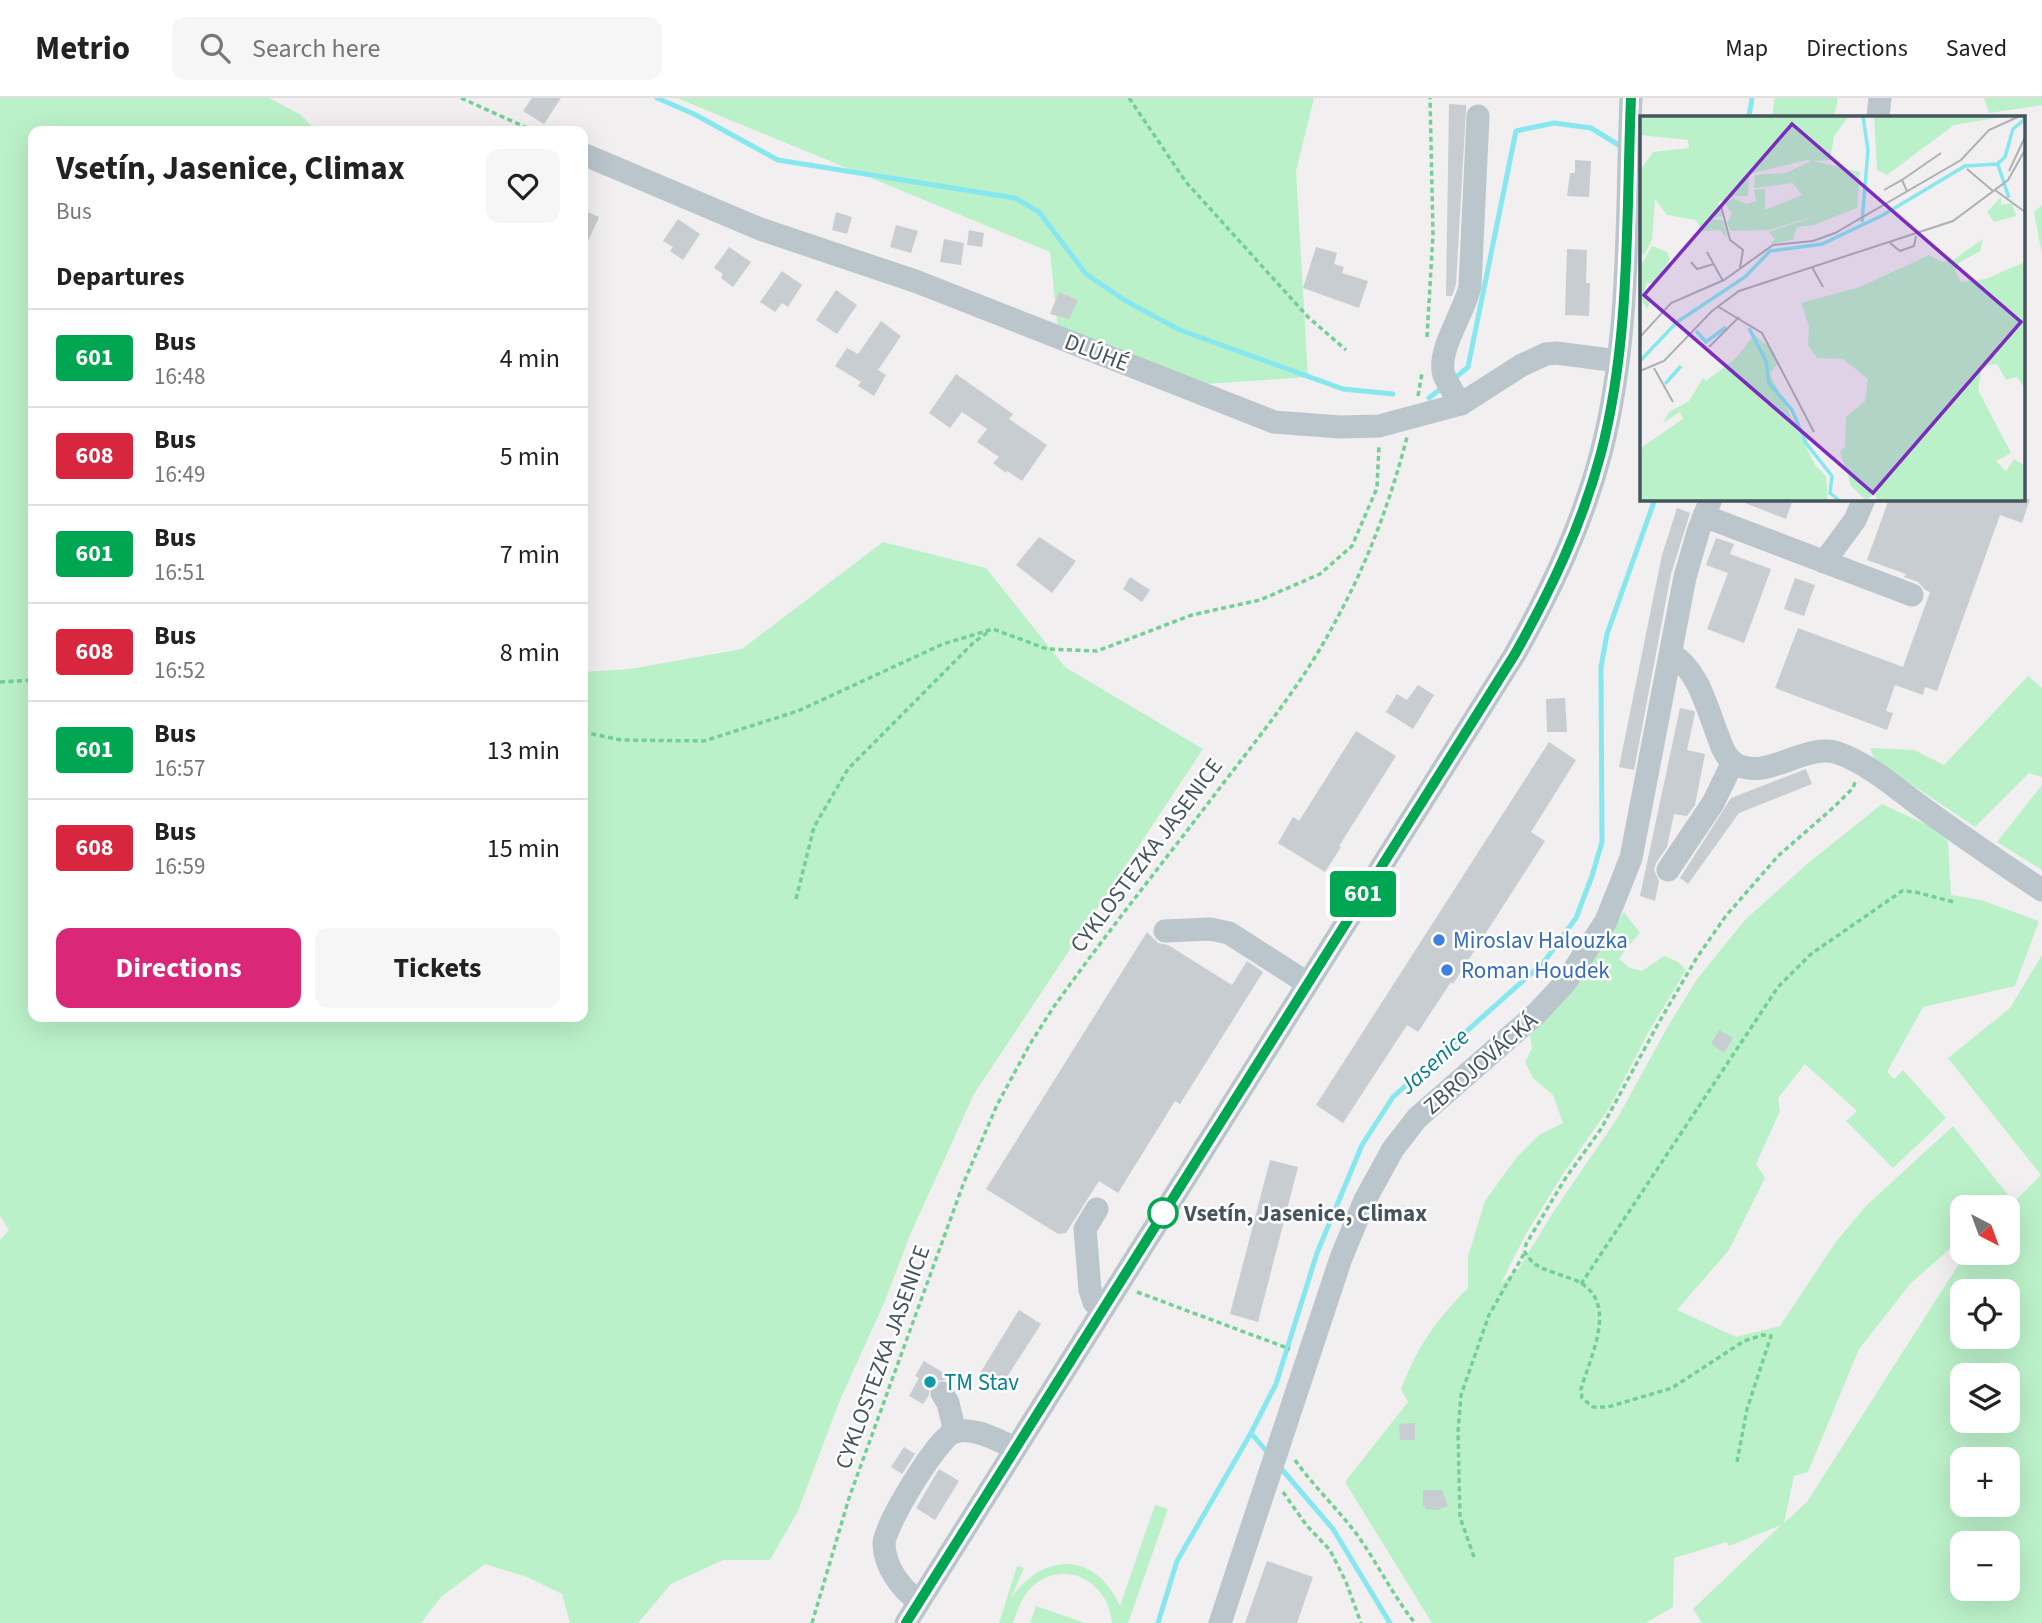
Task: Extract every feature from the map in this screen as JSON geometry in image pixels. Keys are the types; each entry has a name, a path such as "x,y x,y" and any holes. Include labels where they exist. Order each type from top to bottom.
{"street":[{"path":"906,1623 1539,613 1576,532 1601,453 1618,361 1623,312 1631,98"},
{"path":"1878,116 1880,98"},
{"path":"1453,392 1443,366 1445,352 1465,307 1470,286 1478,116"},
{"name":"DLÚHÉ","path":"588,156 760,229 915,281 1274,422 1379,426 1412,418 1453,392 1546,354 1618,361"},
{"path":"1824,562 1855,520 1864,500"},
{"path":"1708,508 1824,562 1912,594"},
{"name":"ZBROJOVÁCKÁ","path":"1220,1623 1348,1241 1365,1200 1393,1149 1417,1118 1538,1013 1565,983 1606,921 1631,858 1685,577 1708,508"},
{"path":"1671,654 1682,662 1691,674 1724,751 1733,762 1749,767 1763,767 1825,751 1836,753 1858,763 2042,890"},
{"path":"1668,870 1713,803 1733,762"},
{"path":"1165,931 1210,929 1229,933 1307,983"},
{"path":"1097,1209 1086,1229 1090,1290 1094,1302 1102,1310"},
{"path":"942,1393 948,1404 955,1432"},
{"path":"919,1602 895,1579 884,1542 892,1519 934,1452 947,1435 955,1432 974,1432 1016,1448"}],"path":[{"path":"461,98 523,126"},
{"path":"1129,98 1186,182 1308,317 1346,350"},
{"path":"1426,341 1433,234 1430,98"},
{"name":"CYKLOSTEZKA JASENICE","path":"812,1623 849,1498 964,1182 996,1105 1053,1008 1268,726 1334,625 1371,548 1394,489 1423,365"},
{"path":"588,733 621,740 704,741 798,711 943,644 993,629 1047,649 1097,651 1192,615 1260,600 1320,574 1352,545 1377,488 1379,426"},
{"path":"796,899 814,827 848,769 973,643 993,629"},
{"path":"0,682 28,680"},
{"path":"1474,1557 1460,1517 1458,1432 1461,1395 1489,1315 1525,1252 1526,1244 1565,1179 1611,1112 1696,958 1725,917 1778,856 1853,788 1858,763"},
{"path":"1581,1284 1778,987 1811,954 1902,891 1954,902"},
{"path":"1525,1252 1535,1266 1581,1284 1593,1294 1600,1324 1581,1389 1582,1398 1592,1407 1608,1407 1672,1388 1744,1341 1763,1335 1771,1336 1747,1409 1737,1462"},
{"path":"1131,1290 1293,1350"},
{"path":"1280,1445 1359,1537 1415,1623"},
{"path":"1270,1476 1330,1550 1361,1623"}],"green space":[{"path":"0,98 269,98 301,115 311,126 28,126 28,1022 588,1022 588,672 630,669 742,649 883,542 986,568 1065,667 1203,749 974,1094 840,1400 798,1511 770,1560 723,1560 671,1584 638,1623 570,1623 562,1594 527,1577 485,1564 441,1597 421,1623 0,1623 0,1240 9,1230 0,1216"},
{"path":"677,98 1314,98 1296,171 1308,377 1162,387 1059,341 1050,252"},
{"path":"1775,98 1838,98 1834,116 1772,116"},
{"path":"1984,98 2042,98 2042,105 1989,113"},
{"path":"2042,205 2042,254 2034,212"},
{"path":"2028,676 2042,688 2042,777 2029,773 1975,827 1874,759 1870,748 1914,750 1944,765"},
{"path":"2042,785 2042,870 1997,842"},
{"path":"1882,804 1940,831 1948,842 1951,895 1981,900 2039,921 2015,986 1923,1007 1887,1072 1894,1079 1903,1070 1946,1118 1893,1168 1846,1121 1857,1111 1805,1064 1778,1098 1780,1111 1756,1164 1765,1178 1729,1250 1677,1310 1736,1337 1780,1326 1835,1243 1866,1206 1953,1126 2008,1195 1950,1195 1950,1249 1910,1284 1859,1349 1808,1472 1794,1476 1784,1523 1807,1502 1958,1265 2020,1265 2020,1196 2041,1175 1948,1058 2010,1008 2042,955 2042,1623 1702,1623 1693,1609 1781,1525 1729,1546 1727,1542 1674,1558 1673,1607 1646,1623 1432,1623 1345,1482 1408,1402 1401,1389 1414,1360 1437,1323 1468,1288 1468,1257 1485,1201 1517,1157 1539,1135 1563,1123 1553,1095 1533,1078 1525,1062 1532,1048 1530,1035 1569,992 1624,912 1640,933 1619,959 1630,968 1642,971 1664,956 1678,962 1686,970 1648,1033 1609,1108 1527,1232 1501,1283 1518,1270 1552,1214 1618,1117 1697,979 1745,920 1807,864"},
{"path":"1155,1505 1168,1509 1128,1623 1112,1623 1109,1609 1095,1586 1084,1579 1060,1574 1047,1577 1026,1593 1013,1623 999,1623 1017,1566 1024,1568 1011,1598 1024,1583 1039,1572 1069,1564 1084,1567 1097,1575 1110,1588 1120,1606"},
{"path":"1036,1606 1085,1623 1030,1623"}],"building":[{"path":"532,98 561,98 544,124 523,111"},
{"path":"1449,104 1466,105 1466,110 1456,284 1452,296 1446,296"},
{"path":"1575,160 1591,161 1589,197 1567,196 1570,173 1575,173"},
{"path":"588,212 599,217 588,241"},
{"path":"836,212 852,217 847,234 832,230"},
{"path":"678,219 700,234 683,260 670,251 673,247 663,241"},
{"path":"896,225 918,231 911,253 890,247"},
{"path":"969,230 984,233 982,247 967,245"},
{"path":"944,239 964,243 961,265 940,262"},
{"path":"729,247 751,262 733,287 721,278 723,274 714,268"},
{"path":"1316,247 1337,253 1334,264 1344,267 1342,273 1368,281 1359,308 1303,288"},
{"path":"1567,249 1587,250 1589,316 1565,315"},
{"path":"782,271 802,285 788,307 782,303 775,312 760,302"},
{"path":"836,290 857,305 837,334 816,320"},
{"path":"1059,292 1078,300 1069,319 1050,314"},
{"path":"881,321 901,336 878,370 886,375 874,396 858,386 861,382 835,366 847,348 858,354"},
{"path":"956,374 1013,414 1009,419 1047,445 1022,481 993,463 999,457 977,442 987,429 962,412 950,428 929,413"},
{"path":"2030,499 2022,523 2000,515 1937,691 1925,687 1923,695 1895,685 1886,711 1893,713 1887,730 1775,688 1798,628 1903,667 1930,592 1918,582 1904,577 1906,574 1867,560 1889,500"},
{"path":"1738,500 1793,500 1786,519"},
{"path":"1677,508 1690,513 1671,574 1634,770 1619,767 1662,555"},
{"path":"1039,537 1076,561 1052,593 1016,565"},
{"path":"1716,538 1734,544 1730,554 1771,569 1744,643 1707,629 1728,573 1706,565"},
{"path":"1130,577 1150,590 1142,602 1123,589"},
{"path":"1795,578 1815,585 1804,616 1784,609"},
{"path":"1418,685 1434,695 1413,729 1386,712 1397,694 1407,700"},
{"path":"1565,698 1567,732 1547,732 1546,699"},
{"path":"1680,708 1695,713 1687,750 1705,754 1695,805 1687,816 1674,814 1667,847 1656,863 1654,870 1659,881 1655,901 1640,896"},
{"path":"1356,731 1396,756 1325,872 1278,843 1293,817 1299,821"},
{"path":"1549,742 1576,760 1531,832 1545,841 1453,984 1451,982 1418,1032 1407,1025 1343,1123 1316,1105"},
{"path":"1806,769 1812,784 1739,813 1688,884 1680,878 1731,798"},
{"path":"1147,932 1158,943 1168,945 1232,985 1247,961 1263,972 1180,1104 1175,1101 1118,1193 1099,1181 1066,1233 1058,1234 986,1189"},
{"path":"1719,1030 1733,1038 1724,1053 1711,1044"},
{"path":"1270,1160 1298,1167 1258,1322 1230,1314"},
{"path":"1019,1310 1041,1324 998,1391 977,1378"},
{"name":"TM Stav","path":"924,1361 947,1375 945,1380 935,1381 930,1386 929,1395 923,1404 909,1396 919,1378 915,1376"},
{"path":"1415,1423 1415,1440 1400,1440 1399,1424"},
{"path":"904,1447 915,1454 902,1474 891,1467"},
{"path":"939,1469 959,1481 935,1520 916,1508"},
{"path":"1423,1490 1442,1490 1448,1506 1437,1510 1425,1509"},
{"path":"1267,1561 1313,1577 1297,1623 1245,1623"}],"waterway":[{"path":"657,98 694,114 778,160 1015,198 1039,212 1086,274 1126,301 1180,330 1343,389 1393,394"},
{"name":"Jasenice","path":"1749,116 1752,98"},
{"path":"1454,379 1468,367 1516,131 1554,123 1591,128 1622,147"},
{"path":"1429,398 1443,387"},
{"name":"Jasenice","path":"1158,1623 1177,1561 1251,1433 1276,1384 1317,1253 1362,1145 1393,1097 1544,962 1576,918 1602,842 1601,667 1607,634 1655,500"},
{"path":"1251,1433 1268,1453"},
{"path":"1279,1466 1333,1529 1390,1623"}],"bus line":[{"name":"601","path":"906,1623 1539,613 1576,532 1601,453 1618,361 1623,312 1631,98"}],"place":[{"name":"Miroslav Halouzka","path":"1439,940"},
{"name":"Roman Houdek","path":"1447,970"},
{"name":"Vsetín, Jasenice, Climax","path":"1163,1213"},
{"name":"TM Stav","path":"930,1382"}]}
